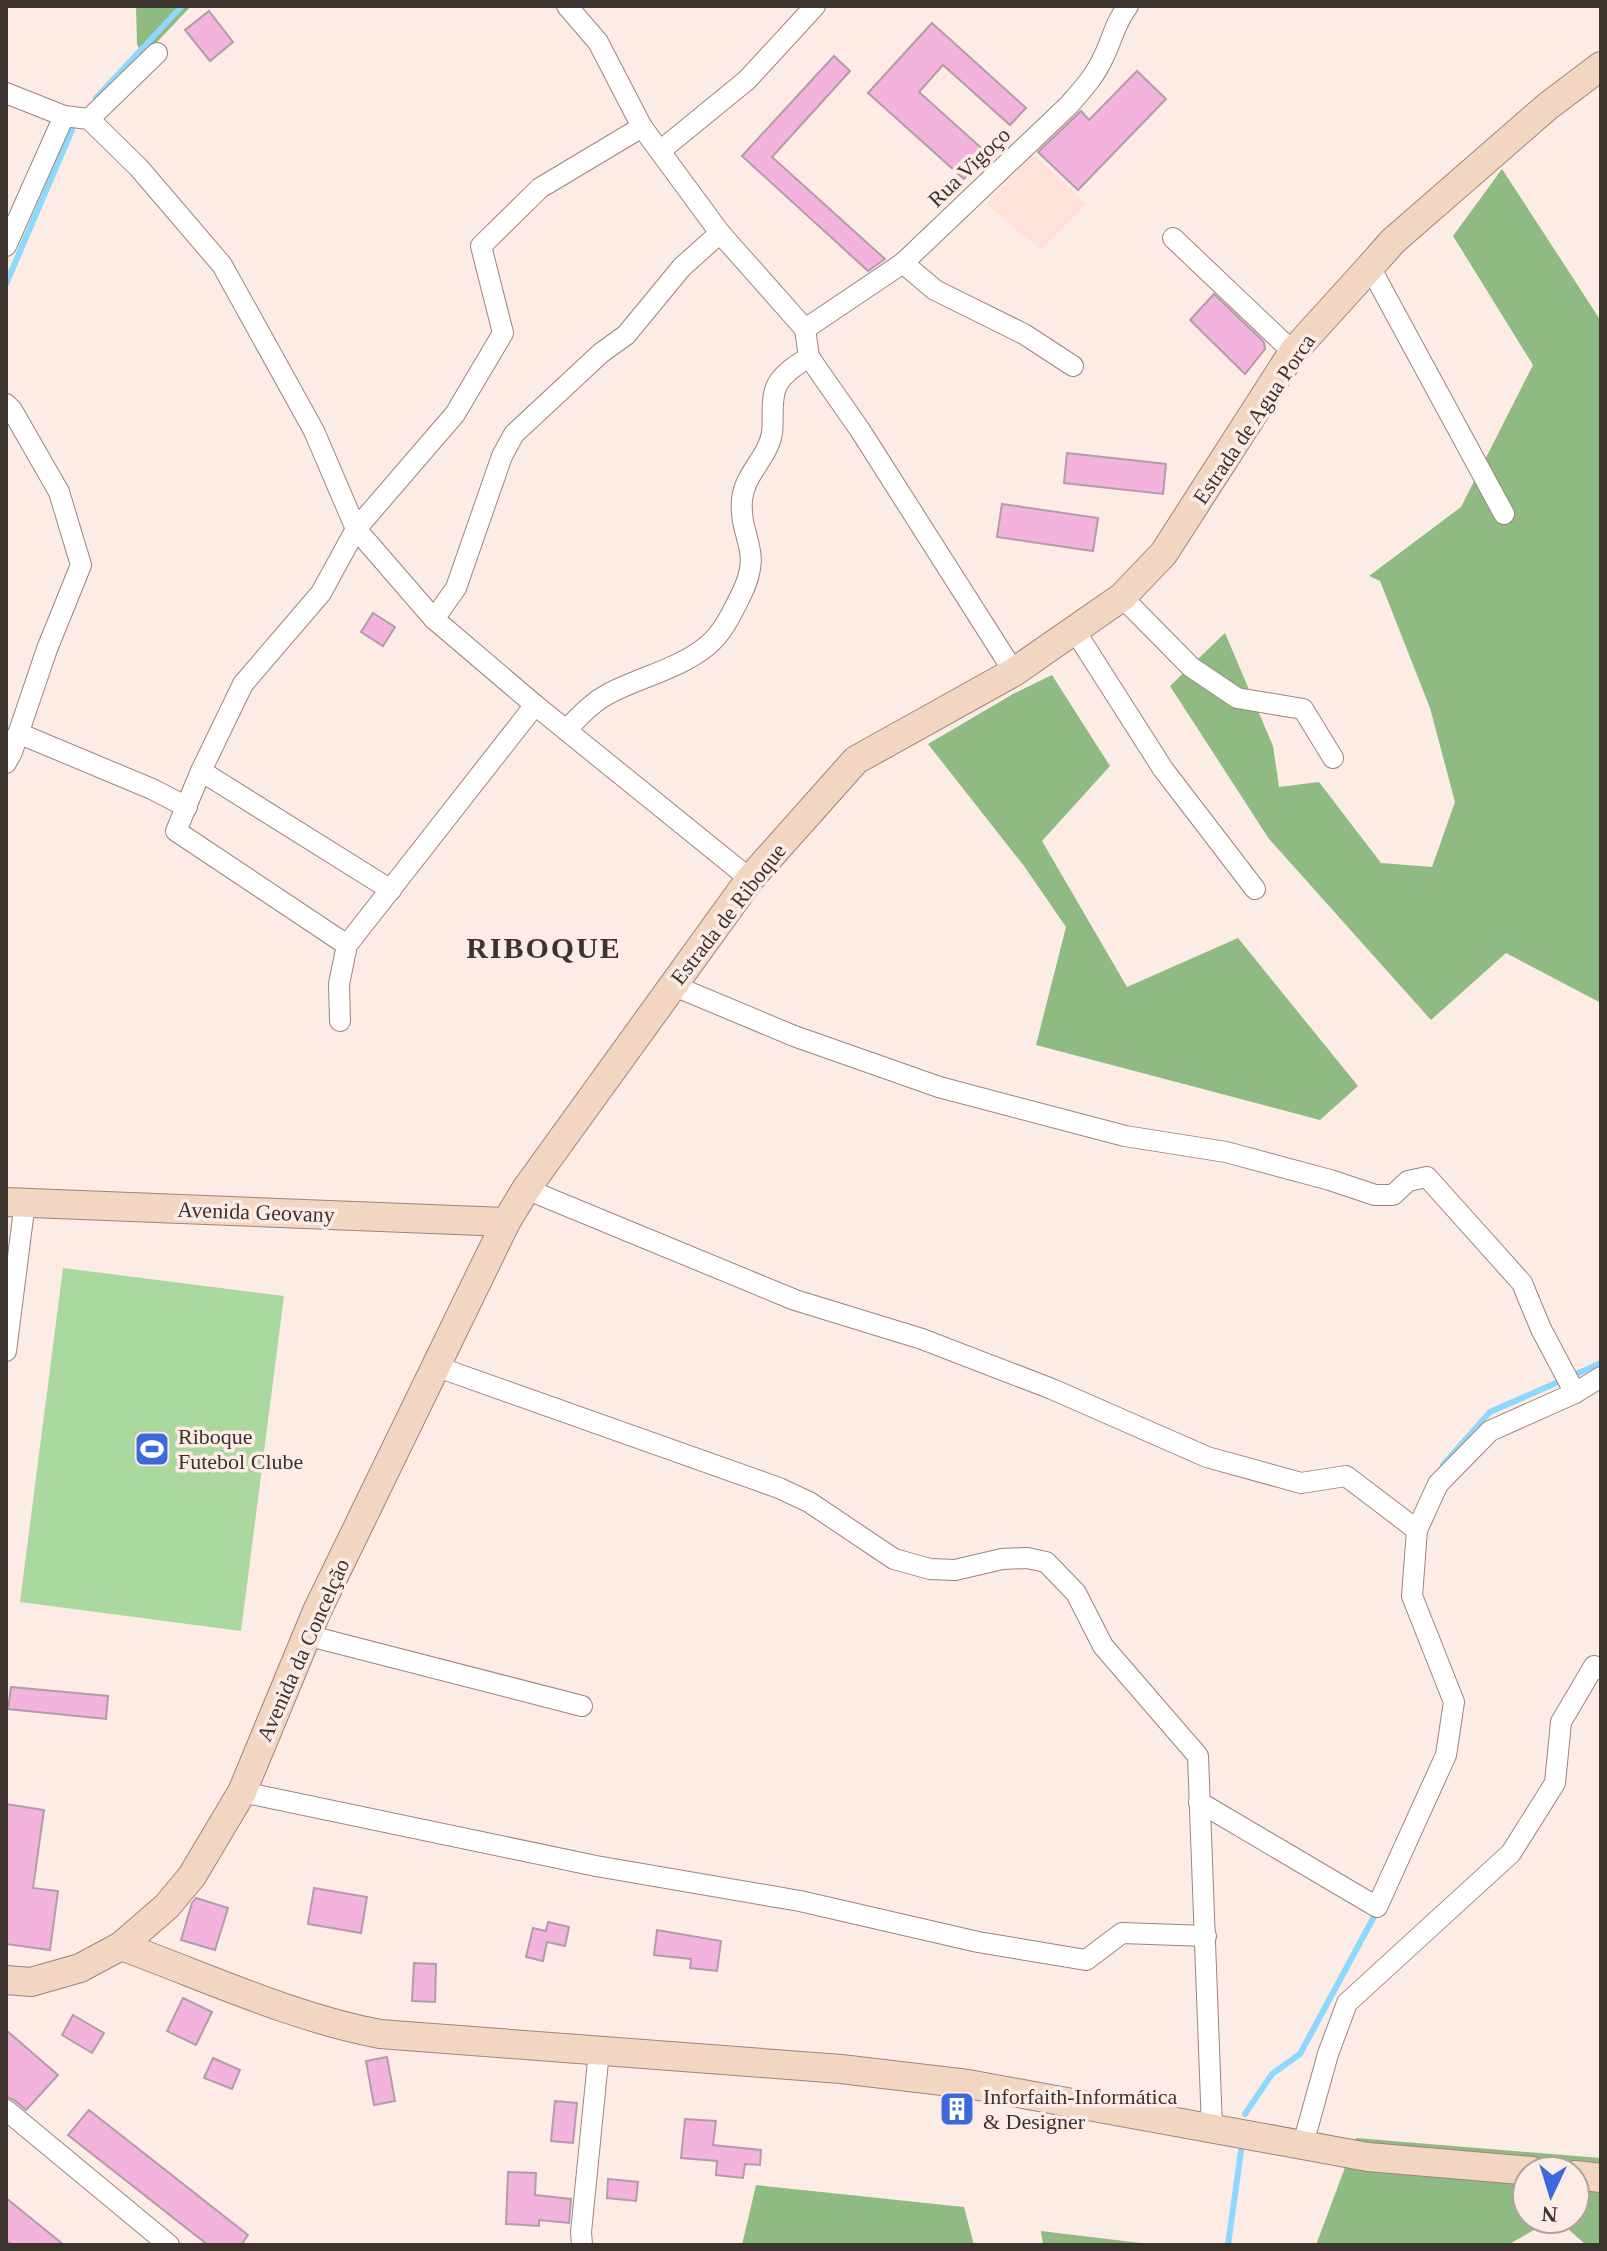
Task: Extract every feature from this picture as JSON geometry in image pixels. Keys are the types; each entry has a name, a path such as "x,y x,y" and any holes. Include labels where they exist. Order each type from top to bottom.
{"main road":[{"name":"Estrada de Agua Porca","path":"1014,672 1122,597 1164,553 1293,352 1393,241 1548,106 1601,66"},
{"name":"Estrada de Riboque","path":"506,1222 526,1189 750,879 856,760 1014,672"},
{"name":"Avenida Geovany","path":"16,1202 506,1222"},
{"name":"Avenida da Concelção","path":"6,1980 31,1982 43,1979 80,1968 121,1946 167,1906 192,1876 242,1792 306,1635 506,1222"},
{"path":"121,1946 342,2027 430,2039 841,2069 952,2082 1368,2157 1511,2169"}],"street":[{"path":"567,6 598,42 642,127 720,233 805,329 809,357 860,430 1014,672"},
{"path":"660,151 747,80 815,6"},
{"name":"Rua Vigoço","path":"805,329 903,263 1088,84 1128,6"},
{"path":"89,119 157,53"},
{"path":"6,93 64,116 89,119 139,168 222,265 314,431 356,529 434,619 750,879"},
{"path":"6,246 64,116"},
{"path":"347,945 176,831 243,684 321,593 356,529 455,414 503,333 481,246 540,188 642,127"},
{"path":"434,619 456,588 502,456 514,434 601,353 626,335 682,267 720,233"},
{"path":"1173,238 1293,352"},
{"path":"903,263 935,290 1024,334 1073,366"},
{"path":"1370,267 1504,514"},
{"path":"566,730 600,699 693,655 709,644 724,627 750,573 752,556 742,500 745,483 772,434 775,389 783,375 809,357"},
{"path":"6,404 59,492 81,565 6,763"},
{"path":"1122,597 1191,667 1237,698 1303,709 1333,758"},
{"path":"1075,631 1163,769 1255,889"},
{"path":"340,1021 339,984 347,945 535,705"},
{"path":"18,733 152,789 187,807"},
{"path":"201,771 391,890"},
{"path":"672,985 794,1036 939,1087 1125,1136 1226,1152 1375,1195 1393,1195 1408,1181 1427,1177 1522,1283 1541,1329 1575,1393"},
{"path":"526,1189 795,1300 922,1339 1052,1389 1207,1457 1301,1483 1346,1476 1417,1530"},
{"path":"6,1351 16,1202"},
{"path":"435,1366 779,1488 809,1502 894,1559 930,1569 955,1570 1002,1559 1027,1558 1046,1562 1076,1593 1103,1646 1198,1756 1212,2128"},
{"path":"1199,1802 1377,1907 1446,1755 1454,1702 1412,1596 1417,1530 1438,1484 1490,1431 1575,1393 1601,1377"},
{"path":"306,1635 582,1706"},
{"path":"1303,2144 1328,2054 1347,2003 1511,1853 1555,1783 1561,1722 1594,1666 1601,1669"},
{"path":"242,1792 596,1866 800,1901 978,1942 1086,1960 1122,1933 1206,1936"},
{"path":"582,2245 599,2051"},
{"path":"6,2110 169,2245"}],"shaded area":[{"path":"1033,154 1087,204 1041,250 986,204"}],"green space":[{"path":"136,6 191,6 143,57 137,44"},
{"path":"1502,169 1601,321 1601,1003 1506,953 1431,1020 1269,839 1170,686 1225,633 1273,746 1279,787 1319,782 1381,863 1432,867 1455,802 1430,708 1380,581 1369,576 1461,507 1533,365 1453,236"},
{"path":"1052,675 1110,766 1042,841 1127,987 1238,938 1358,1086 1320,1120 1036,1045 1066,927 1024,866 928,744"},
{"name":"Riboque Futebol Clube","path":"63,1268 284,1296 241,1631 20,1602"},
{"path":"1356,2138 1564,2155 1511,2155 1511,2235 1525,2235 1508,2245 1316,2245"},
{"path":"1591,2157 1601,2158 1601,2245 1586,2245 1575,2235 1591,2235"},
{"path":"756,2185 964,2207 974,2245 742,2245"},
{"path":"1041,2231 1157,2245 1043,2245"}],"building":[{"path":"209,11 233,42 210,61 185,30"},
{"path":"932,23 1026,108 1010,125 943,65 919,92 987,153 964,179 868,93"},
{"path":"834,56 850,71 772,157 885,259 868,271 742,156"},
{"path":"1137,71 1166,99 1078,190 1038,152 1081,111 1089,120"},
{"path":"1214,294 1264,342 1265,349 1245,374 1190,320"},
{"path":"1067,453 1166,464 1163,494 1064,483"},
{"path":"1002,504 1098,518 1093,551 997,537"},
{"path":"373,613 395,627 383,646 361,632"},
{"path":"11,1687 108,1696 106,1719 8,1709"},
{"path":"6,1804 44,1810 33,1888 58,1891 50,1950 6,1944"},
{"path":"314,1888 367,1897 361,1933 308,1924"},
{"path":"196,1898 228,1908 215,1950 181,1940"},
{"path":"548,1922 569,1927 565,1946 547,1942 543,1961 526,1957 533,1928 546,1931"},
{"path":"657,1930 721,1941 717,1971 690,1968 691,1959 654,1955"},
{"path":"414,1963 436,1964 435,2002 412,2001"},
{"path":"183,1998 212,2012 196,2045 167,2031"},
{"path":"73,2015 104,2033 92,2053 62,2035"},
{"path":"6,2030 58,2075 26,2110 6,2097"},
{"path":"387,2057 395,2101 374,2105 366,2061"},
{"path":"213,2058 240,2070 232,2089 204,2078"},
{"name":"Inforfaith-Informática & Designer","path":"949,2099 969,2104 965,2120 944,2114"},
{"path":"555,2101 577,2103 573,2143 551,2141"},
{"path":"89,2110 248,2235 241,2245 208,2245 68,2135"},
{"path":"685,2119 716,2121 713,2145 761,2150 760,2165 745,2164 743,2178 716,2175 717,2161 681,2158"},
{"path":"508,2172 536,2173 535,2195 571,2199 569,2223 539,2220 539,2226 506,2224"},
{"path":"608,2179 638,2182 636,2201 607,2198"},
{"path":"6,2198 64,2245 12,2245 6,2240"}],"waterway":[{"path":"96,98 182,6"},
{"path":"6,284 72,130"},
{"path":"1443,1465 1490,1412 1601,1363"},
{"path":"1245,2114 1272,2074 1300,2054 1377,1911"},
{"path":"1228,2245 1241,2151"}],"place":[{"name":"Riboque Futebol Clube","path":"152,1449"},
{"name":"Inforfaith-Informática & Designer","path":"957,2109"}],"district":[{"name":"RIBOQUE","path":"544,947"}]}
